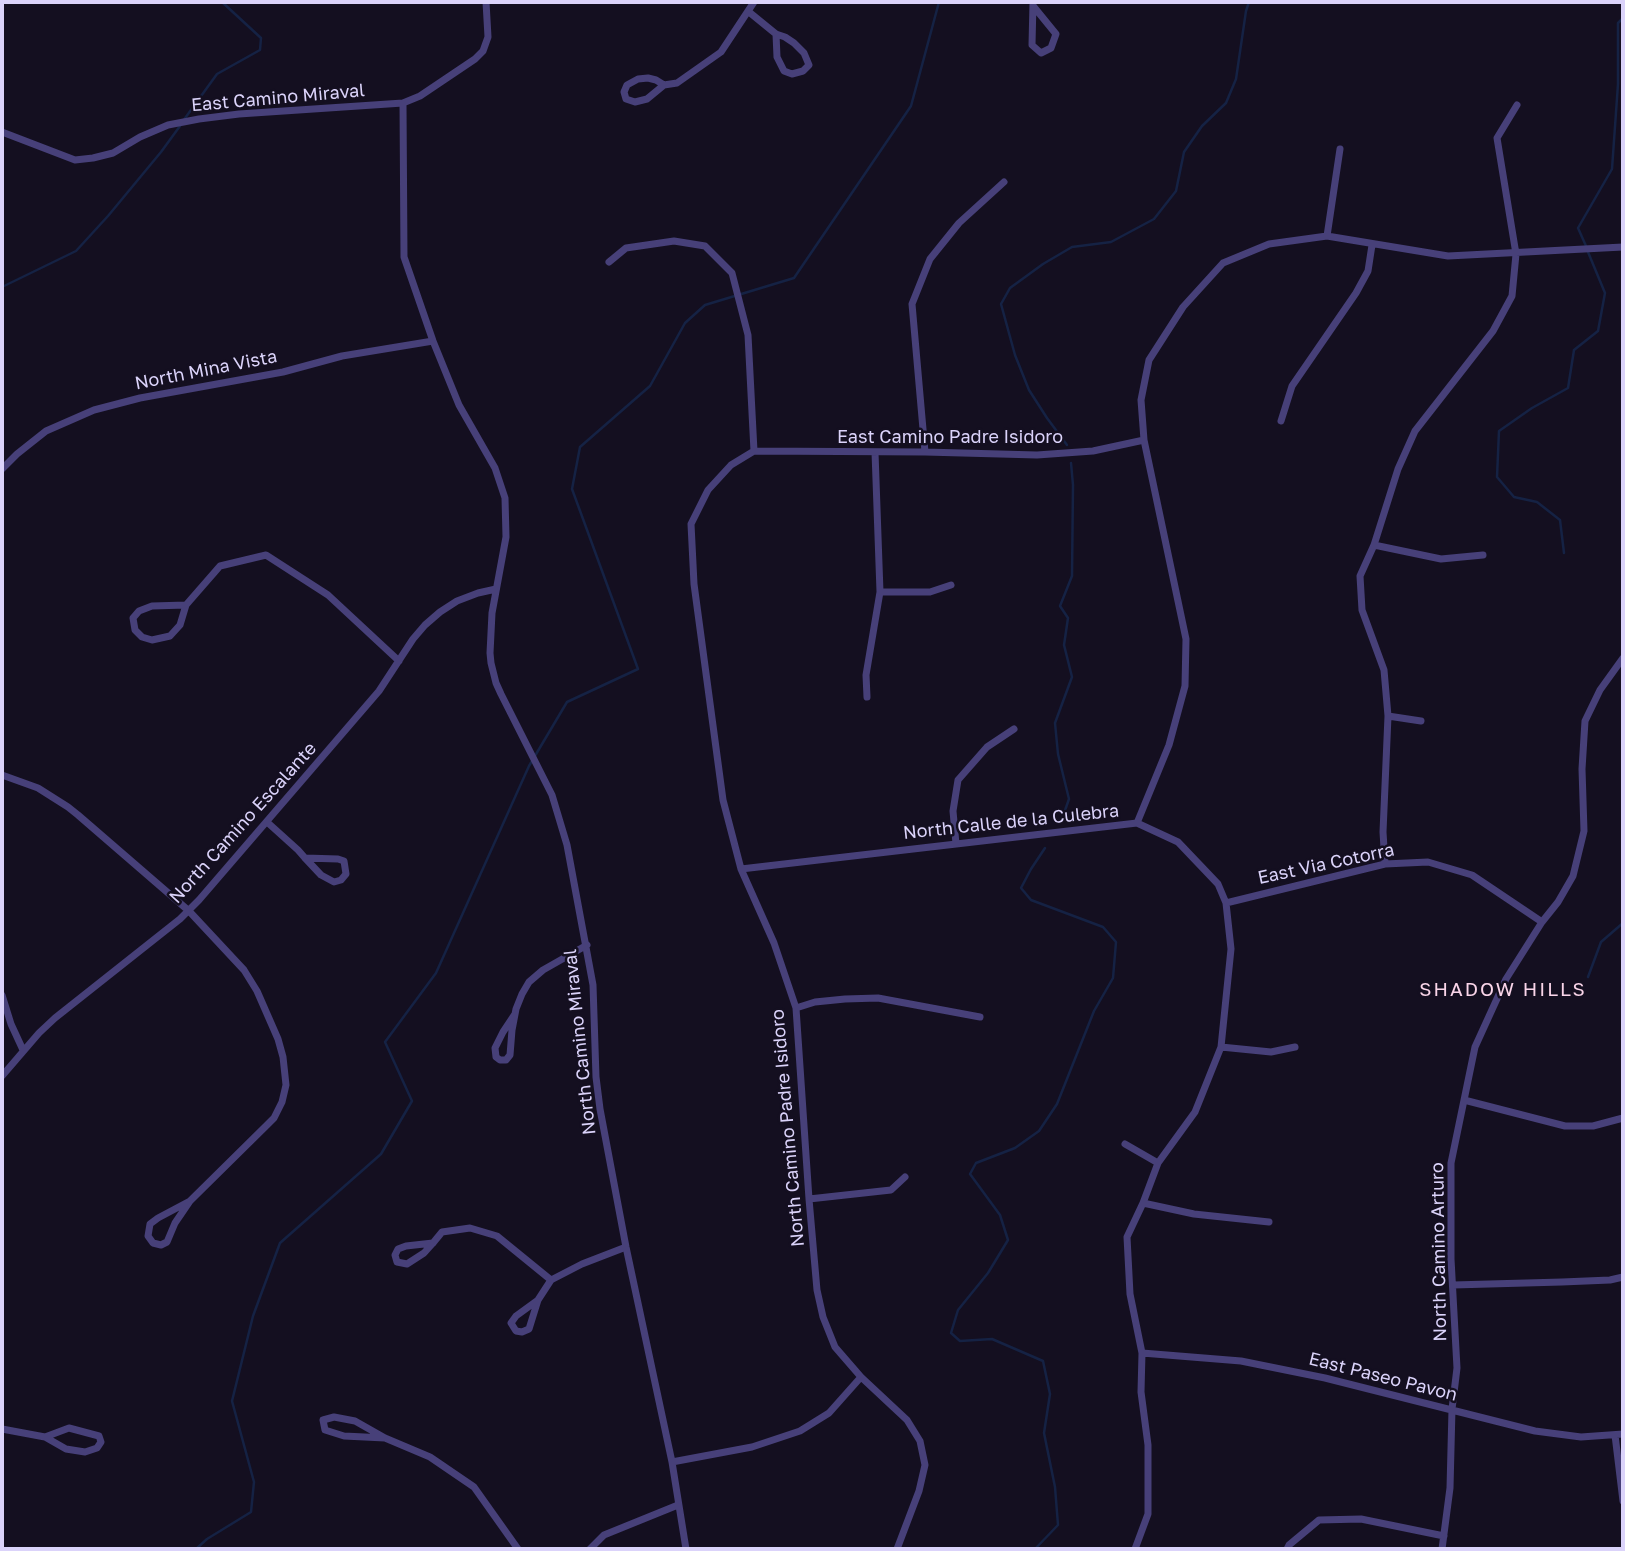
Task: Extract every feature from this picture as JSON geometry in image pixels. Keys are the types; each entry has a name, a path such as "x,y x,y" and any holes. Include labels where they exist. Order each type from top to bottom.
{"street":[{"path":"403,103 420,96 475,59 482,51 488,37 486,2"},
{"path":"664,85 648,78 638,79 627,85 624,92 626,99 635,103 647,99 664,85 677,83 721,52 754,2"},
{"path":"1033,4 1056,34 1051,48 1041,52 1032,45 1033,4"},
{"path":"749,12 804,53 809,65 803,71 792,74 784,71 777,57 776,34"},
{"name":"East Camino Miraval","path":"2,132 75,160 113,153 168,125 199,119 403,103"},
{"name":"North Camino Miraval","path":"403,103 404,257 459,405 495,468 503,488 506,537 496,589 490,653 501,694 558,810 569,855 594,995 598,1101 672,1462 686,1549"},
{"path":"1385,864 1382,832 1388,716 1384,670 1362,610 1360,576 1374,545 1398,469 1415,431 1493,331 1512,296 1516,254 1497,138 1517,105"},
{"path":"1327,236 1340,149"},
{"path":"925,452 912,304 930,259 959,223 1004,182"},
{"path":"1137,823 1169,745 1185,686 1186,639 1144,440 1141,400 1149,360 1183,307 1223,263 1269,244 1327,236 1448,256 1623,247"},
{"path":"609,262 626,248 674,241 705,247 732,273 748,335 754,451"},
{"path":"1281,421 1292,386 1356,293 1368,271 1372,245"},
{"name":"North Mina Vista","path":"2,469 46,431 94,410 140,398 273,374 362,352 433,341"},
{"name":"East Camino Padre Isidoro","path":"754,451 1037,455 1093,452 1144,440"},
{"name":"North Camino Padre Isidoro","path":"754,451 731,465 708,490 691,524 694,584 723,800 741,869 774,943 796,1007 809,1199 822,1317 835,1347 907,1420 920,1441 925,1465 919,1491 897,1549"},
{"path":"867,697 866,675 880,592 875,452"},
{"path":"1374,545 1441,559 1483,555"},
{"path":"187,605 152,606 139,611 133,618 135,630 142,637 152,640 170,636 180,625 187,605 220,566 266,555 327,595 399,661"},
{"path":"880,592 930,592 951,585"},
{"name":"North Camino Escalante","path":"2,1076 55,1018 189,911 380,691 418,632 432,618 467,597 496,589"},
{"name":"North Camino Arturo","path":"1442,1549 1450,1488 1452,1409 1457,1368 1451,1163 1475,1047 1506,979 1573,876 1584,831 1582,769 1585,721 1600,690 1623,658"},
{"path":"1388,716 1421,721"},
{"path":"956,844 953,811 958,780 987,747 1014,729"},
{"path":"2,775 38,788 68,807 189,911 225,947 253,983 281,1048 286,1085 282,1102 274,1118 190,1201 175,1223 167,1242 161,1245 153,1243 148,1236 150,1224 190,1201"},
{"path":"267,822 321,875 334,881 341,880 346,873 343,861 338,859 305,858"},
{"name":"North Calle de la Culebra","path":"741,869 1137,823 1178,842 1218,884 1226,903 1231,948 1222,1047 1195,1112 1158,1163 1127,1237 1130,1294 1142,1353 1140,1392 1149,1446 1148,1514 1135,1549"},
{"name":"East Via Cotorra","path":"1226,903 1385,864 1428,862 1472,875 1542,922"},
{"path":"515,1014 495,1048 495,1054 500,1060 506,1060 510,1055 515,1014 522,994 534,978 543,970 587,946"},
{"path":"2,995 23,1050"},
{"path":"796,1007 815,1002 878,998 980,1017"},
{"path":"2,1018 12,1026"},
{"path":"1222,1047 1271,1052 1295,1047"},
{"path":"1464,1100 1565,1126 1593,1126 1623,1118"},
{"path":"1125,1144 1158,1163"},
{"path":"809,1199 891,1190 905,1177"},
{"path":"1143,1203 1194,1214 1269,1222"},
{"path":"433,1243 398,1249 395,1255 397,1262 407,1264 424,1253 433,1243 442,1232 470,1228 497,1236 551,1280"},
{"path":"538,1300 511,1323 516,1331 529,1329 538,1300 551,1280 582,1264 626,1247"},
{"path":"1453,1284 1562,1282 1623,1277"},
{"name":"East Paseo Pavon","path":"1142,1353 1241,1361 1325,1378 1535,1431 1581,1437 1619,1435 1623,1501"},
{"path":"672,1462 752,1447 800,1431 829,1413 862,1377"},
{"path":"385,1438 344,1436 325,1430 323,1420 334,1417 355,1421 385,1438 430,1457 474,1487 518,1549"},
{"path":"2,1429 45,1437 66,1449 85,1452 97,1448 101,1442 100,1436 82,1430 69,1429 45,1437"},
{"path":"590,1549 604,1535 678,1505"},
{"path":"1287,1549 1319,1520 1362,1519 1444,1536"}],"waterway":[{"path":"183,121 217,74 260,50 261,38 222,2"},
{"path":"196,1549 207,1539 251,1512 254,1482 232,1401 253,1316 280,1243 381,1154 412,1101 385,1042 436,973 529,766 567,702 638,669 572,489 580,447 650,386 685,323 705,305 794,278 911,106 939,2"},
{"path":"1067,445 1029,390 1015,355 1001,304 1010,288 1072,247 1111,242 1154,219 1176,191 1184,152 1202,126 1226,103 1236,79 1249,2"},
{"path":"1586,246 1578,228 1612,169 1618,84 1618,23 1623,18"},
{"path":"2,287 76,251 108,216 180,126"},
{"path":"1564,553 1560,520 1537,502 1514,497 1497,477 1499,431 1568,388 1574,350 1598,331 1605,293 1588,252"},
{"path":"1062,819 1069,799 1058,754 1055,723 1072,677 1064,645 1068,618 1060,606 1072,576 1071,463"},
{"path":"1035,1549 1058,1525 1055,1487 1044,1433 1050,1394 1043,1361 992,1339 960,1341 951,1333 958,1310 988,1273 1008,1240 1000,1215 970,1174 976,1163 1015,1148 1039,1131 1057,1104 1094,1011 1113,978 1116,942 1103,927 1031,900 1021,888 1045,848"},
{"path":"1588,977 1601,942 1623,923"}],"district":[{"name":"SHADOW HILLS","path":"1503,990"}]}
